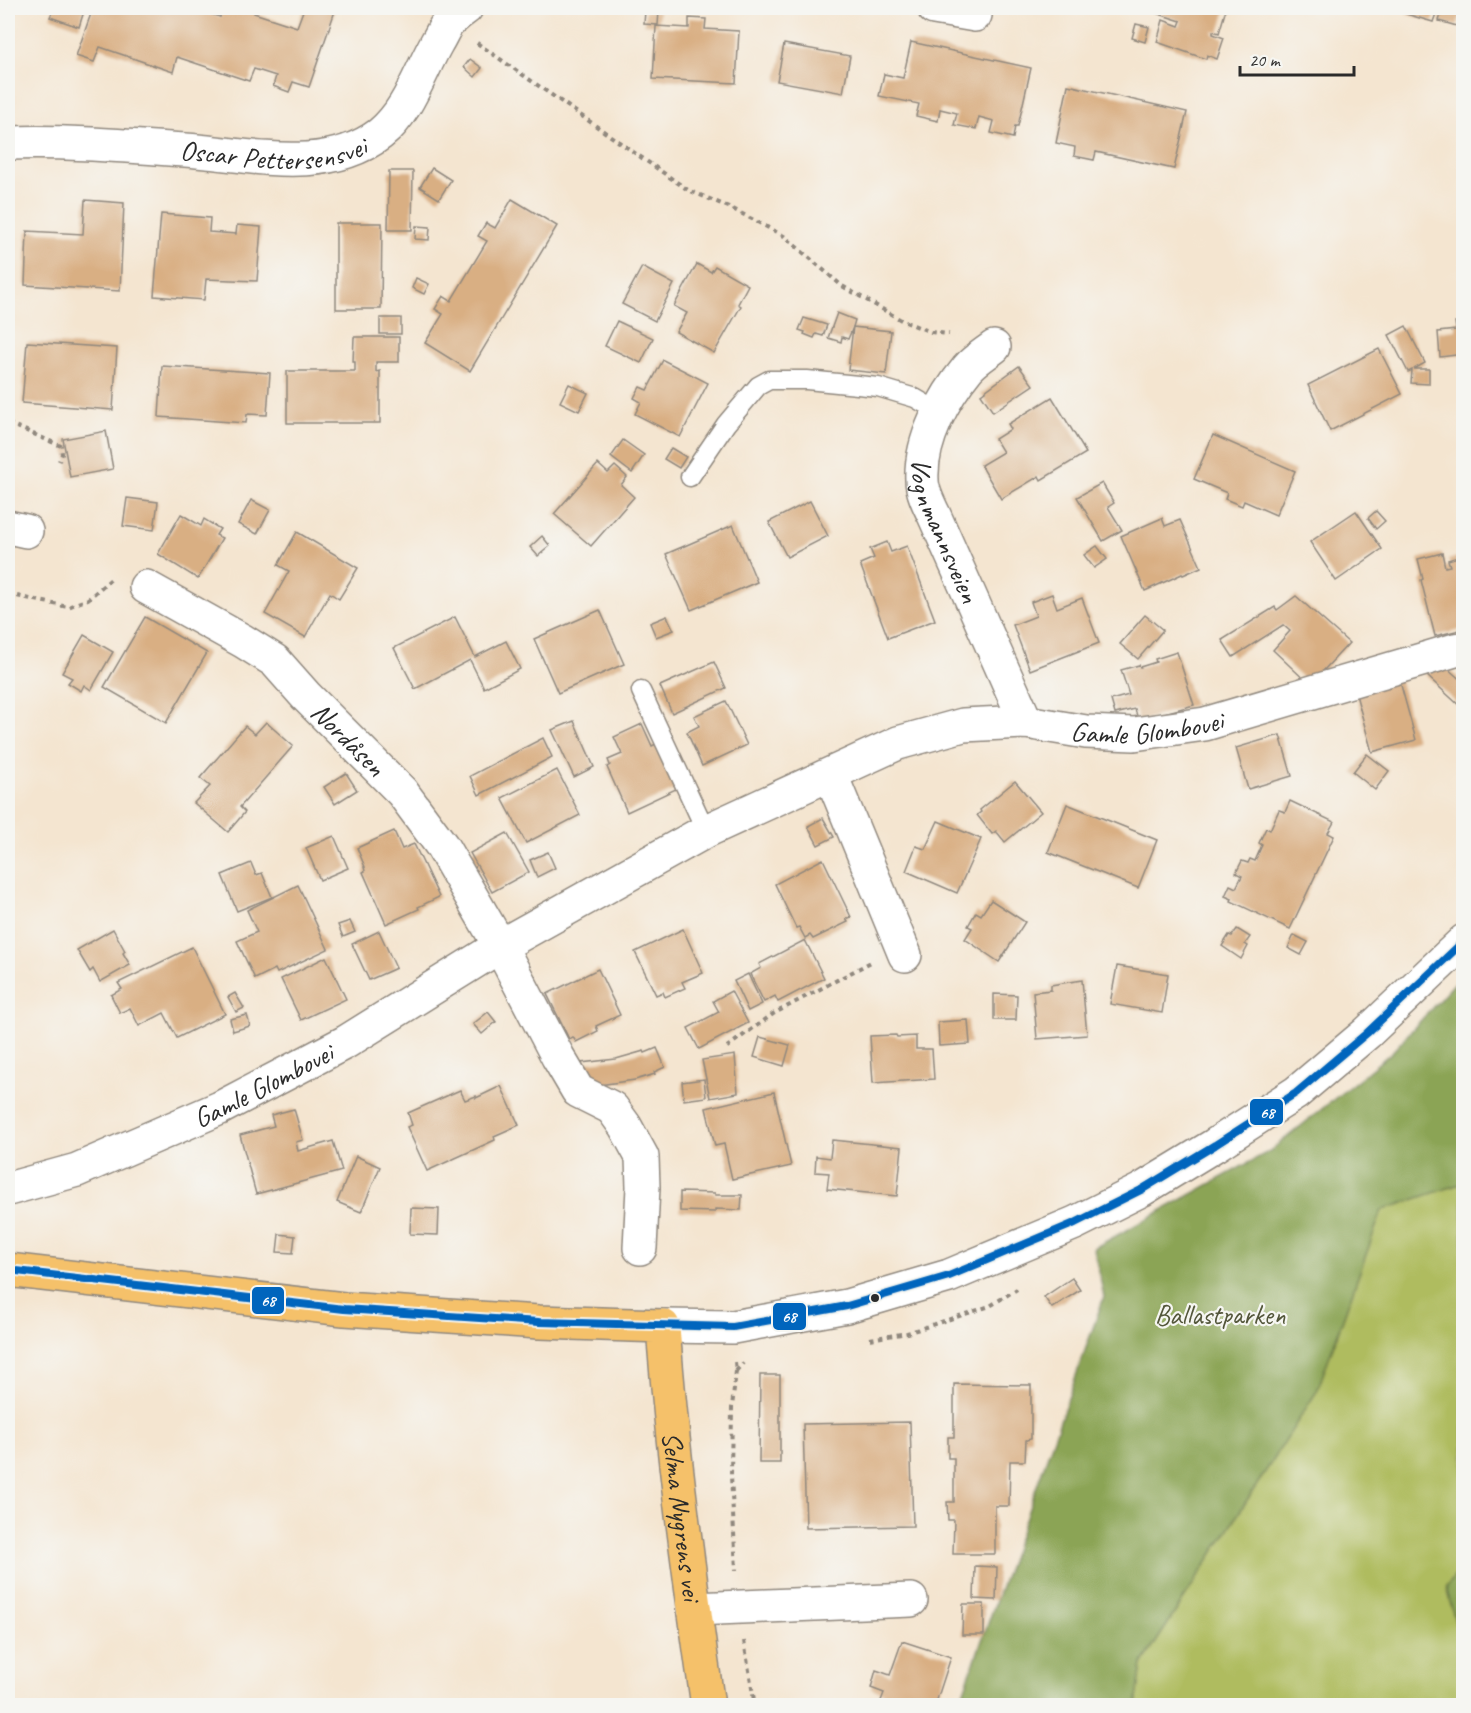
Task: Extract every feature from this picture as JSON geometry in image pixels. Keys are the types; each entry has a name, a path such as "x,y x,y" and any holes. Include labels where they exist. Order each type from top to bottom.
{"main road":[{"path":"8,1270 344,1309 539,1322 663,1326"},
{"name":"Selma Nygrens vei","path":"663,1326 669,1411 708,1706"}],"street":[{"path":"934,8 975,15"},
{"name":"Oscar Pettersensvei","path":"8,143 56,142 140,147 217,152 284,160 329,156 366,144 382,133 398,115 457,15"},
{"name":"Vognmannsveien","path":"993,347 969,366 939,412 927,442 922,482 934,515 1026,722"},
{"name":"Nordåsen","path":"146,587 275,661 306,696 402,792 442,846 500,946"},
{"name":"Gamle Glombovei","path":"8,1189 77,1170 220,1108 345,1042 500,946 706,831 898,743 963,725 1026,722 1086,732 1134,734 1205,724 1388,669 1464,649"},
{"path":"831,775 902,948"},
{"path":"663,1326 733,1327 847,1306 949,1276 1075,1223 1141,1190 1296,1093 1368,1033 1464,941"},
{"path":"500,946 578,1091 612,1107 642,1157 640,1248"},
{"path":"694,1609 910,1600"}],"lane":[{"path":"690,477 726,424 758,386 769,380 807,380 878,387 915,398 939,412"},
{"path":"641,691 706,831"}],"path":[{"path":"457,15 688,190 731,208 784,236 842,286 903,321 931,332 970,337 993,347"},
{"path":"8,394 14,392"},
{"path":"8,423 61,446 62,454 59,461"},
{"path":"17,596 68,607 88,599 116,576 146,587"},
{"path":"727,1047 774,1014 902,948"},
{"path":"736,1371 732,1407 731,1476 736,1572"},
{"path":"744,1638 755,1706"}],"green space":[{"name":"Ballastparken","path":"1463,974 1463,1183 1382,1210 1317,1391 1142,1664 1136,1705 959,1705 1104,1297 1094,1248 1270,1151 1392,1052"},
{"path":"1463,1183 1464,1566 1446,1587 1463,1650 1463,1705 1136,1706 1142,1664 1317,1391 1382,1210"},
{"path":"1463,1566 1463,1650 1446,1587"}],"building":[{"path":"8,8 15,8 9,46 8,46"},
{"path":"54,8 85,8 79,27 50,17"},
{"path":"93,8 191,8 220,17 223,8 256,8 254,13 297,27 304,8 336,8 309,87 293,82 289,92 273,86 276,76 254,69 249,81 177,57 173,72 100,47 94,62 76,56"},
{"path":"1140,8 1225,8 1219,33 1213,31 1213,34 1224,38 1217,59 1207,55 1206,59 1157,42 1163,20 1179,26 1181,21"},
{"path":"1408,8 1438,8 1433,22 1406,14"},
{"path":"1443,8 1463,8 1457,26 1439,21"},
{"path":"645,11 659,11 658,25 644,24"},
{"path":"689,18 706,19 705,29 739,31 736,83 653,79 656,26 689,28"},
{"path":"1136,24 1149,27 1145,42 1132,38"},
{"path":"911,42 1031,68 1018,126 1015,126 1013,138 991,133 994,121 979,117 976,129 954,125 957,113 940,109 938,121 916,116 919,104 879,96 884,74 903,78"},
{"path":"784,44 850,56 843,93 777,81"},
{"path":"470,59 482,68 475,77 464,67"},
{"path":"1068,85 1187,112 1174,169 1096,152 1094,160 1074,156 1075,147 1056,143"},
{"path":"432,168 451,180 439,199 420,187"},
{"path":"389,171 413,171 412,230 388,230"},
{"path":"512,199 557,226 470,371 425,343 443,314 435,309 443,296 451,301 487,241 478,236 486,223 495,228"},
{"path":"85,200 124,203 120,291 25,285 27,231 83,234"},
{"path":"161,214 210,218 209,232 236,234 237,225 261,227 257,281 206,279 204,300 154,296"},
{"path":"336,223 382,223 381,309 336,309"},
{"path":"416,226 430,227 429,240 415,239"},
{"path":"697,264 711,272 715,266 748,285 738,304 741,306 714,353 676,332 687,313 674,306"},
{"path":"642,267 674,284 655,321 622,304"},
{"path":"416,278 429,284 424,294 412,288"},
{"path":"837,313 855,320 848,339 842,337 841,342 828,338"},
{"path":"380,318 401,318 401,334 380,334"},
{"path":"804,318 827,325 823,336 816,334 814,338 799,330"},
{"path":"617,321 653,338 641,363 605,346"},
{"path":"1464,321 1464,354 1440,357 1438,332 1456,330 1455,322"},
{"path":"1406,326 1425,363 1414,369 1429,369 1429,384 1411,383 1412,370 1408,372 1389,335"},
{"path":"853,327 891,331 886,374 848,370"},
{"path":"354,337 399,337 399,362 376,362 376,372 380,371 380,423 287,423 287,371 355,371"},
{"path":"27,342 117,348 113,410 22,403"},
{"path":"1379,349 1402,394 1330,431 1308,385"},
{"path":"663,360 708,383 680,437 635,414 641,402 634,398 640,387 647,390"},
{"path":"162,366 270,373 267,415 247,414 246,423 159,417"},
{"path":"1019,366 1033,385 993,412 981,394"},
{"path":"569,384 588,393 579,411 560,402"},
{"path":"1052,397 1086,453 1041,480 1039,476 1001,499 981,465 1003,452 995,439 1011,429 1008,424"},
{"path":"106,431 113,469 70,477 63,439"},
{"path":"1213,435 1295,471 1276,515 1244,501 1242,506 1225,499 1227,493 1194,479"},
{"path":"623,440 644,455 632,473 611,457"},
{"path":"671,448 686,457 679,468 664,459"},
{"path":"598,464 608,473 615,466 627,477 621,485 634,497 591,546 554,514"},
{"path":"1102,483 1114,503 1108,507 1122,530 1103,541 1077,497"},
{"path":"127,498 158,502 154,530 123,526"},
{"path":"251,500 270,510 257,534 238,524"},
{"path":"810,501 828,536 787,557 769,522"},
{"path":"1356,511 1382,549 1336,581 1310,542"},
{"path":"1376,511 1385,521 1376,529 1368,518"},
{"path":"181,514 201,526 204,519 220,529 216,535 222,538 198,579 158,554"},
{"path":"1162,518 1165,526 1180,520 1201,567 1145,591 1121,536"},
{"path":"733,525 757,582 691,610 666,554"},
{"path":"297,532 358,568 339,599 330,593 305,637 265,614 289,571 278,565"},
{"path":"542,536 550,546 538,556 530,547"},
{"path":"887,542 891,552 907,546 935,620 888,638 860,564 874,558 870,549"},
{"path":"1097,546 1107,559 1094,568 1084,555"},
{"path":"1442,553 1445,567 1450,566 1448,560 1464,555 1464,629 1435,636 1418,559"},
{"path":"1052,594 1057,608 1082,598 1099,643 1030,670 1013,625 1036,616 1031,602"},
{"path":"1296,596 1349,643 1310,685 1273,650 1290,631 1283,625 1233,657 1222,640 1275,607 1277,610"},
{"path":"600,610 624,664 558,693 534,639"},
{"path":"1145,615 1163,630 1138,659 1120,644"},
{"path":"667,616 674,630 656,637 650,623"},
{"path":"145,617 207,653 166,723 104,687"},
{"path":"455,617 475,657 506,641 520,669 484,688 470,660 415,689 394,648"},
{"path":"84,635 113,652 91,690 84,685 81,691 68,683 72,678 62,673"},
{"path":"1177,652 1194,705 1157,715 1139,723 1135,709 1115,714 1111,700 1129,695 1121,670 1156,662 1155,659"},
{"path":"714,662 726,688 672,713 660,686"},
{"path":"1446,667 1464,683 1464,706 1462,708 1425,674"},
{"path":"1399,678 1416,740 1372,752 1355,691"},
{"path":"726,701 747,745 702,766 687,732 699,726 694,716"},
{"path":"574,721 594,767 574,777 552,730"},
{"path":"266,722 293,746 240,807 245,812 228,832 194,803 210,786 200,778 245,726 255,734"},
{"path":"642,724 652,746 656,744 676,789 627,812 607,767 610,765 608,760 622,754 614,737"},
{"path":"1280,735 1292,776 1248,789 1236,748"},
{"path":"543,738 552,757 479,795 470,776"},
{"path":"1367,754 1389,771 1375,790 1353,772"},
{"path":"557,770 580,815 526,843 502,798"},
{"path":"346,773 357,790 335,804 324,787"},
{"path":"1015,781 1041,812 1005,842 996,831 992,834 977,815"},
{"path":"1290,801 1334,822 1328,833 1334,836 1290,929 1225,896 1230,885 1236,888 1242,876 1236,873 1242,861 1248,863 1250,859 1255,861 1262,845 1259,843 1266,828 1270,830 1279,810 1285,812"},
{"path":"1067,804 1157,840 1138,888 1048,852"},
{"path":"823,818 834,837 818,845 808,826"},
{"path":"938,821 981,839 957,893 906,871 916,846 925,849"},
{"path":"394,831 402,849 414,844 439,897 386,924 363,872 365,867 357,848"},
{"path":"507,833 529,872 492,892 470,853"},
{"path":"334,836 348,868 320,880 306,848"},
{"path":"548,852 555,868 537,877 530,860"},
{"path":"823,859 851,917 846,919 848,922 813,939 810,935 805,938 799,927 796,928 775,884"},
{"path":"251,863 256,875 262,873 272,897 237,911 222,875"},
{"path":"298,885 328,949 277,973 275,969 255,979 237,941 257,932 247,910"},
{"path":"991,900 1025,922 999,962 965,939 972,928 968,926 976,912 981,915"},
{"path":"350,921 355,932 343,937 338,925"},
{"path":"113,929 130,965 100,982 93,969 90,972 77,950"},
{"path":"683,929 703,973 682,982 685,988 665,997 663,992 656,995 635,952"},
{"path":"1237,929 1250,937 1245,944 1248,946 1241,959 1222,946 1229,935 1232,936"},
{"path":"379,931 396,968 369,980 352,944"},
{"path":"1294,935 1308,942 1301,955 1288,948"},
{"path":"805,940 824,978 778,1002 775,996 764,1002 750,974 761,968 759,964"},
{"path":"192,947 225,1014 177,1038 164,1013 139,1026 130,1008 120,1013 111,995 122,989 118,983"},
{"path":"326,957 346,999 301,1020 281,979"},
{"path":"1117,966 1168,974 1162,1013 1110,1004"},
{"path":"598,969 620,1015 596,1026 598,1031 576,1042 573,1037 569,1039 547,994"},
{"path":"748,974 762,1004 748,1011 734,981"},
{"path":"1082,980 1087,1035 1037,1039 1033,992 1051,990 1051,985"},
{"path":"731,991 748,1023 699,1049 688,1028 719,1012 713,1001"},
{"path":"235,993 244,1008 236,1012 228,997"},
{"path":"994,994 1017,995 1016,1020 994,1020"},
{"path":"488,1012 496,1022 482,1034 473,1024"},
{"path":"247,1015 250,1026 233,1031 230,1019"},
{"path":"968,1020 970,1044 939,1046 938,1022"},
{"path":"896,1035 897,1037 916,1036 916,1049 932,1049 934,1079 873,1083 870,1036"},
{"path":"760,1037 790,1045 784,1066 754,1057"},
{"path":"657,1048 665,1067 654,1072 655,1074 635,1080 591,1086 581,1063 616,1059"},
{"path":"735,1055 738,1093 710,1098 702,1060"},
{"path":"704,1079 706,1097 684,1100 682,1082"},
{"path":"501,1086 519,1125 494,1136 495,1140 427,1171 407,1127 412,1125 408,1113 460,1090 465,1100 476,1096 476,1098"},
{"path":"774,1092 791,1166 732,1179 724,1144 715,1146 706,1108"},
{"path":"294,1109 303,1140 296,1142 298,1151 333,1141 342,1171 256,1194 240,1135 274,1126 271,1115"},
{"path":"832,1140 902,1147 897,1196 827,1189 829,1173 815,1172 816,1156 830,1158"},
{"path":"356,1156 380,1167 361,1212 337,1202"},
{"path":"680,1192 742,1195 741,1210 680,1211"},
{"path":"411,1208 439,1209 438,1235 410,1234"},
{"path":"279,1234 295,1236 293,1253 277,1252"},
{"path":"1072,1278 1080,1290 1052,1308 1044,1297"},
{"path":"760,1375 780,1375 780,1463 759,1463"},
{"path":"954,1384 1031,1385 1031,1439 1026,1440 1025,1461 1010,1461 1009,1506 995,1506 995,1554 953,1554 954,1520 948,1520 947,1502 954,1502 954,1458 948,1458 948,1437 954,1437"},
{"path":"910,1422 913,1526 806,1528 803,1424"},
{"path":"975,1566 997,1567 996,1600 974,1599"},
{"path":"963,1604 984,1604 984,1635 962,1635"},
{"path":"902,1641 951,1657 935,1706 879,1706 884,1693 871,1688 876,1670 890,1675"}],"transit line":[{"name":"68","path":"8,1270 344,1309 539,1322 733,1327 847,1306 949,1276 1075,1223 1141,1190 1296,1093 1367,1033 1464,941"}]}
